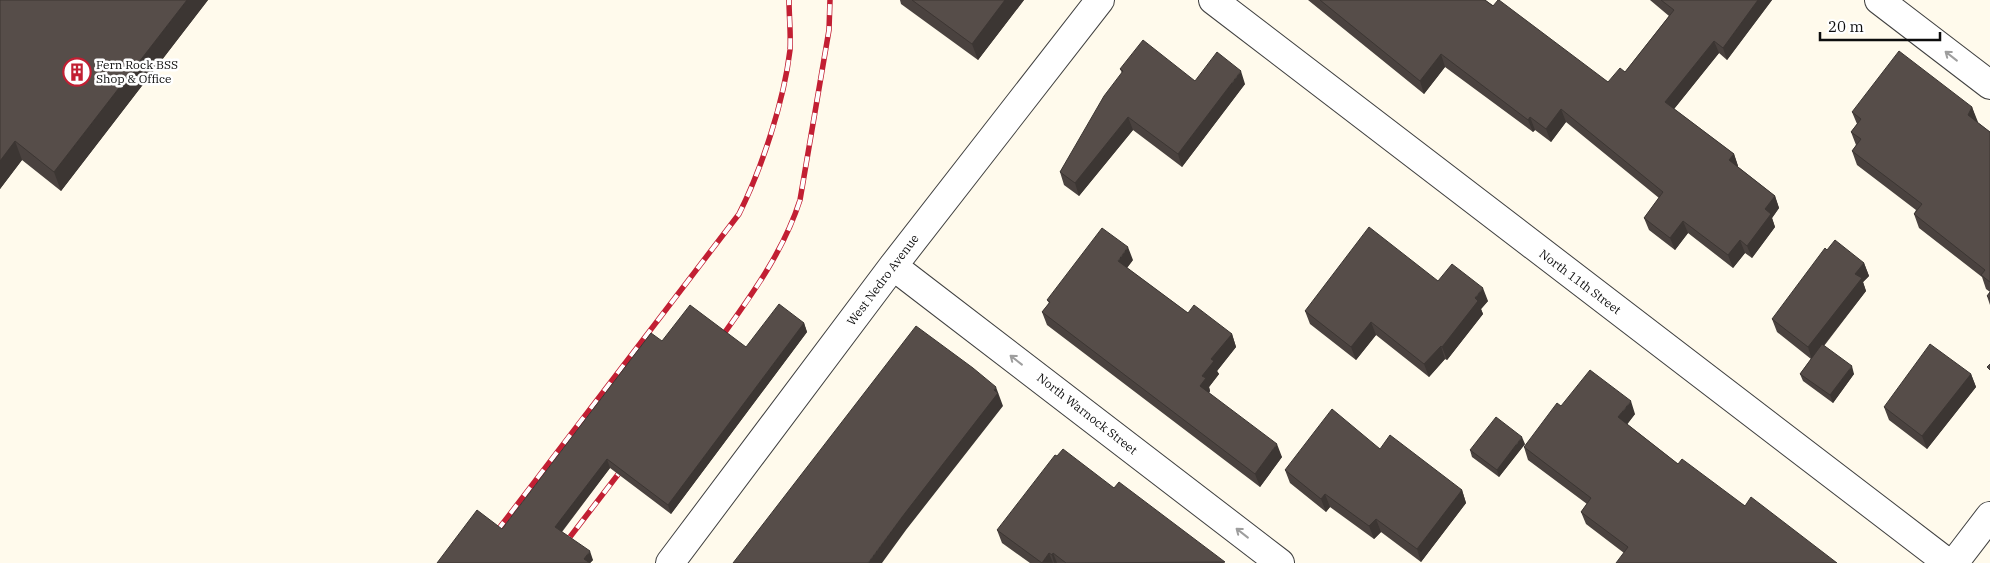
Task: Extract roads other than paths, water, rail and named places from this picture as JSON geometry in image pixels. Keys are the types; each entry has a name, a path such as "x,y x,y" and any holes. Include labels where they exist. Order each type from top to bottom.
{"street":[{"name":"West Nedro Avenue","path":"670,563 893,266 1100,0"},
{"name":"North 11th Street","path":"1213,0 1948,563"},
{"path":"1879,0 1990,85"},
{"name":"North Warnock Street","path":"893,266 1280,563"},
{"path":"1954,563 1990,516"}],"railway":[{"path":"497,531 739,214 764,155 783,91 790,50 789,0"},
{"path":"718,342 765,274 785,238 800,200 829,30 830,0"},
{"path":"550,563 626,464"}],"place":[{"name":"Fern Rock BSS Shop & Office","path":"77,72"}]}
